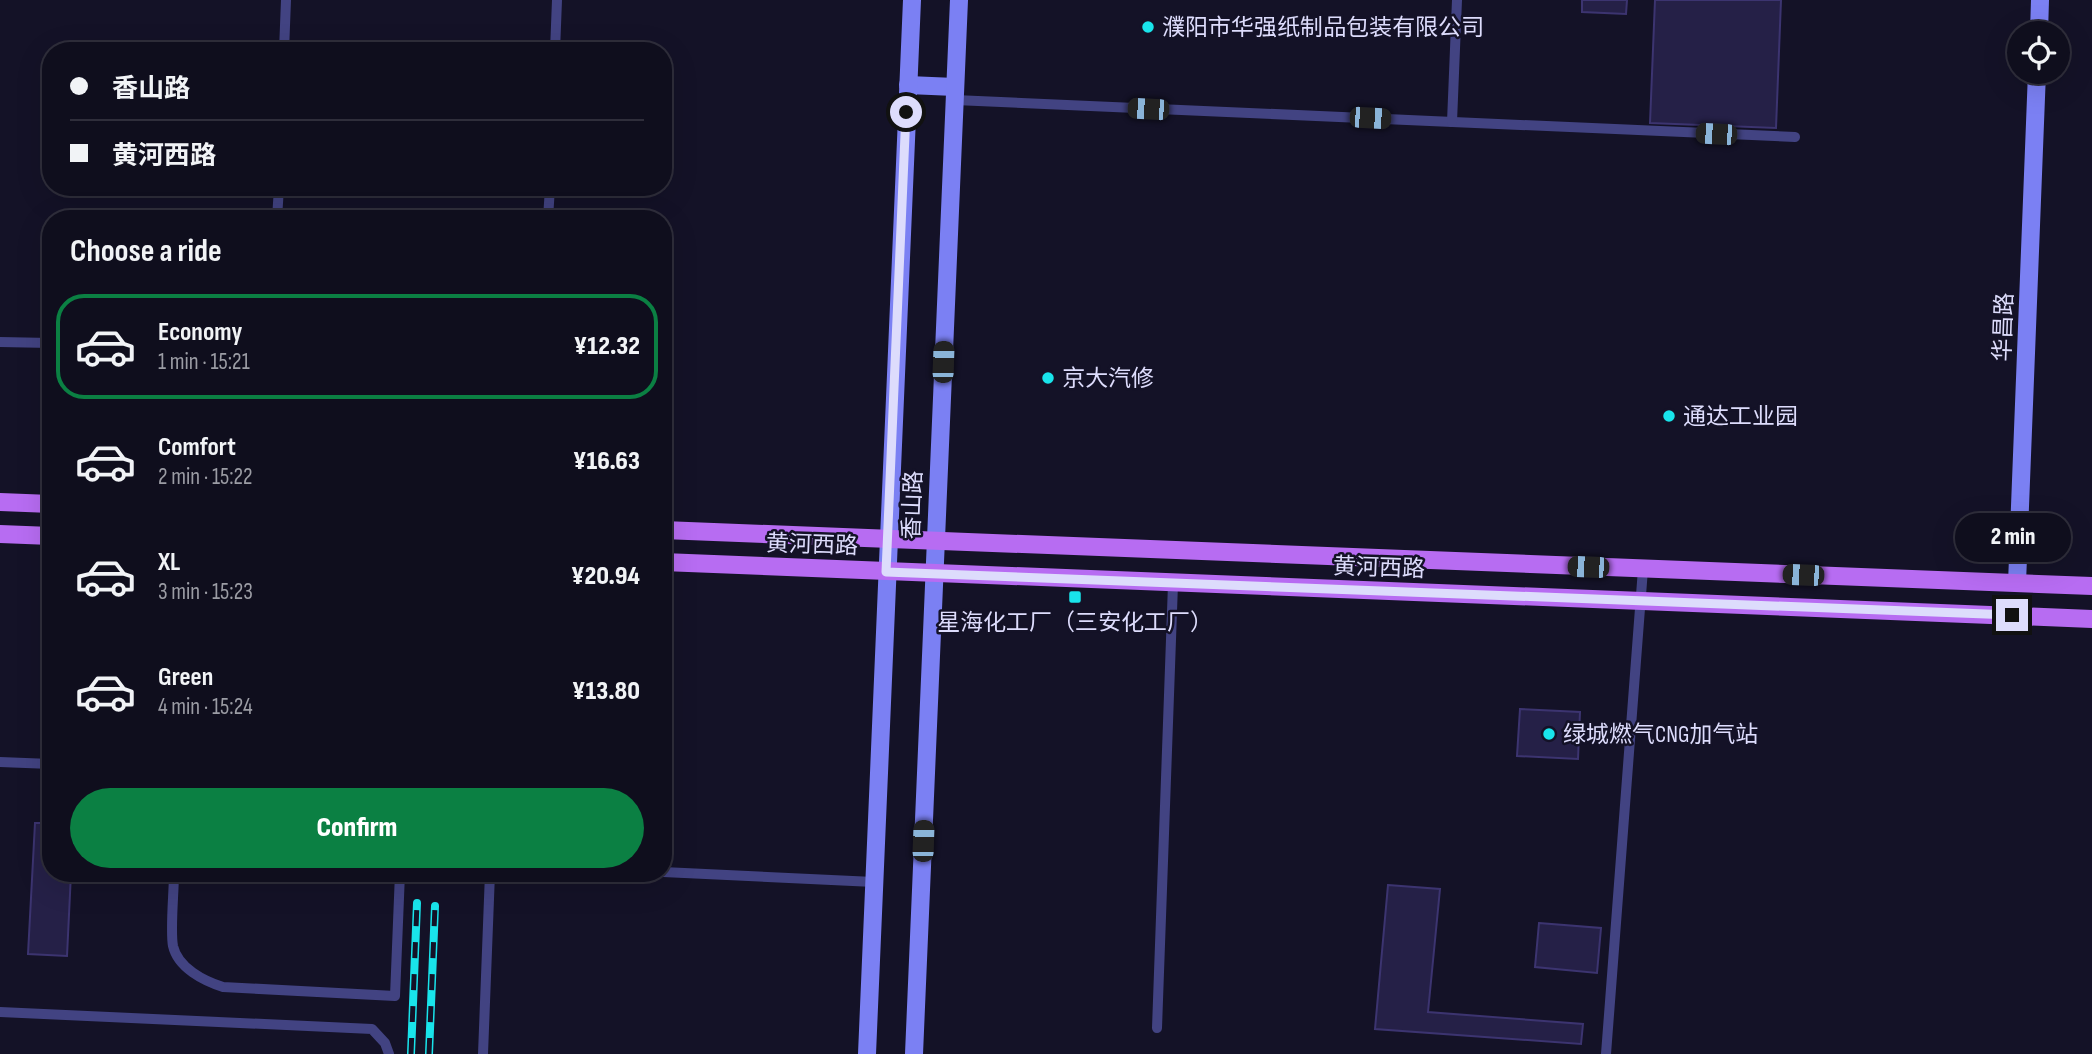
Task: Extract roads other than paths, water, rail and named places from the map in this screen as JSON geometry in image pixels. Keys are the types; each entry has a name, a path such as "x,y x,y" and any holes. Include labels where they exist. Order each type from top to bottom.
{"main road":[{"path":"0,502 42,504"},
{"name":"黄河西路","path":"672,530 2092,586"},
{"path":"0,534 42,536"},
{"name":"黄河西路","path":"672,562 2092,618"}],"street":[{"name":"香山路","path":"867,1054 912,0"},
{"name":"香山路","path":"914,1054 959,0"},
{"path":"2039,21 2040,0"},
{"name":"华昌路","path":"2017,583 2037,84"},
{"path":"908,85 955,94"}],"lane":[{"path":"284,42 286,0"},
{"path":"555,42 557,0"},
{"path":"1452,122 1457,0"},
{"path":"955,94 1452,122 1795,137"},
{"path":"0,342 42,343"},
{"path":"1606,1054 1643,569"},
{"path":"1157,1028 1173,584"},
{"path":"0,762 42,764"},
{"path":"672,872 874,882"},
{"path":"174,882 173,948 200,979 223,988 395,996 400,882"},
{"path":"483,1054 490,882"},
{"path":"0,1012 372,1029 386,1043 389,1054"}],"railway":[{"path":"411,1054 417,903"},
{"path":"429,1054 435,906"}],"place":[{"name":"濮阳市华强纸制品包装有限公司","path":"1148,27"},
{"name":"京大汽修","path":"1048,378"},
{"name":"通达工业园","path":"1669,416"},
{"name":"星海化工厂（三安化工厂）","path":"1075,597"},
{"name":"绿城燃气CNG加气站","path":"1549,734"}]}
